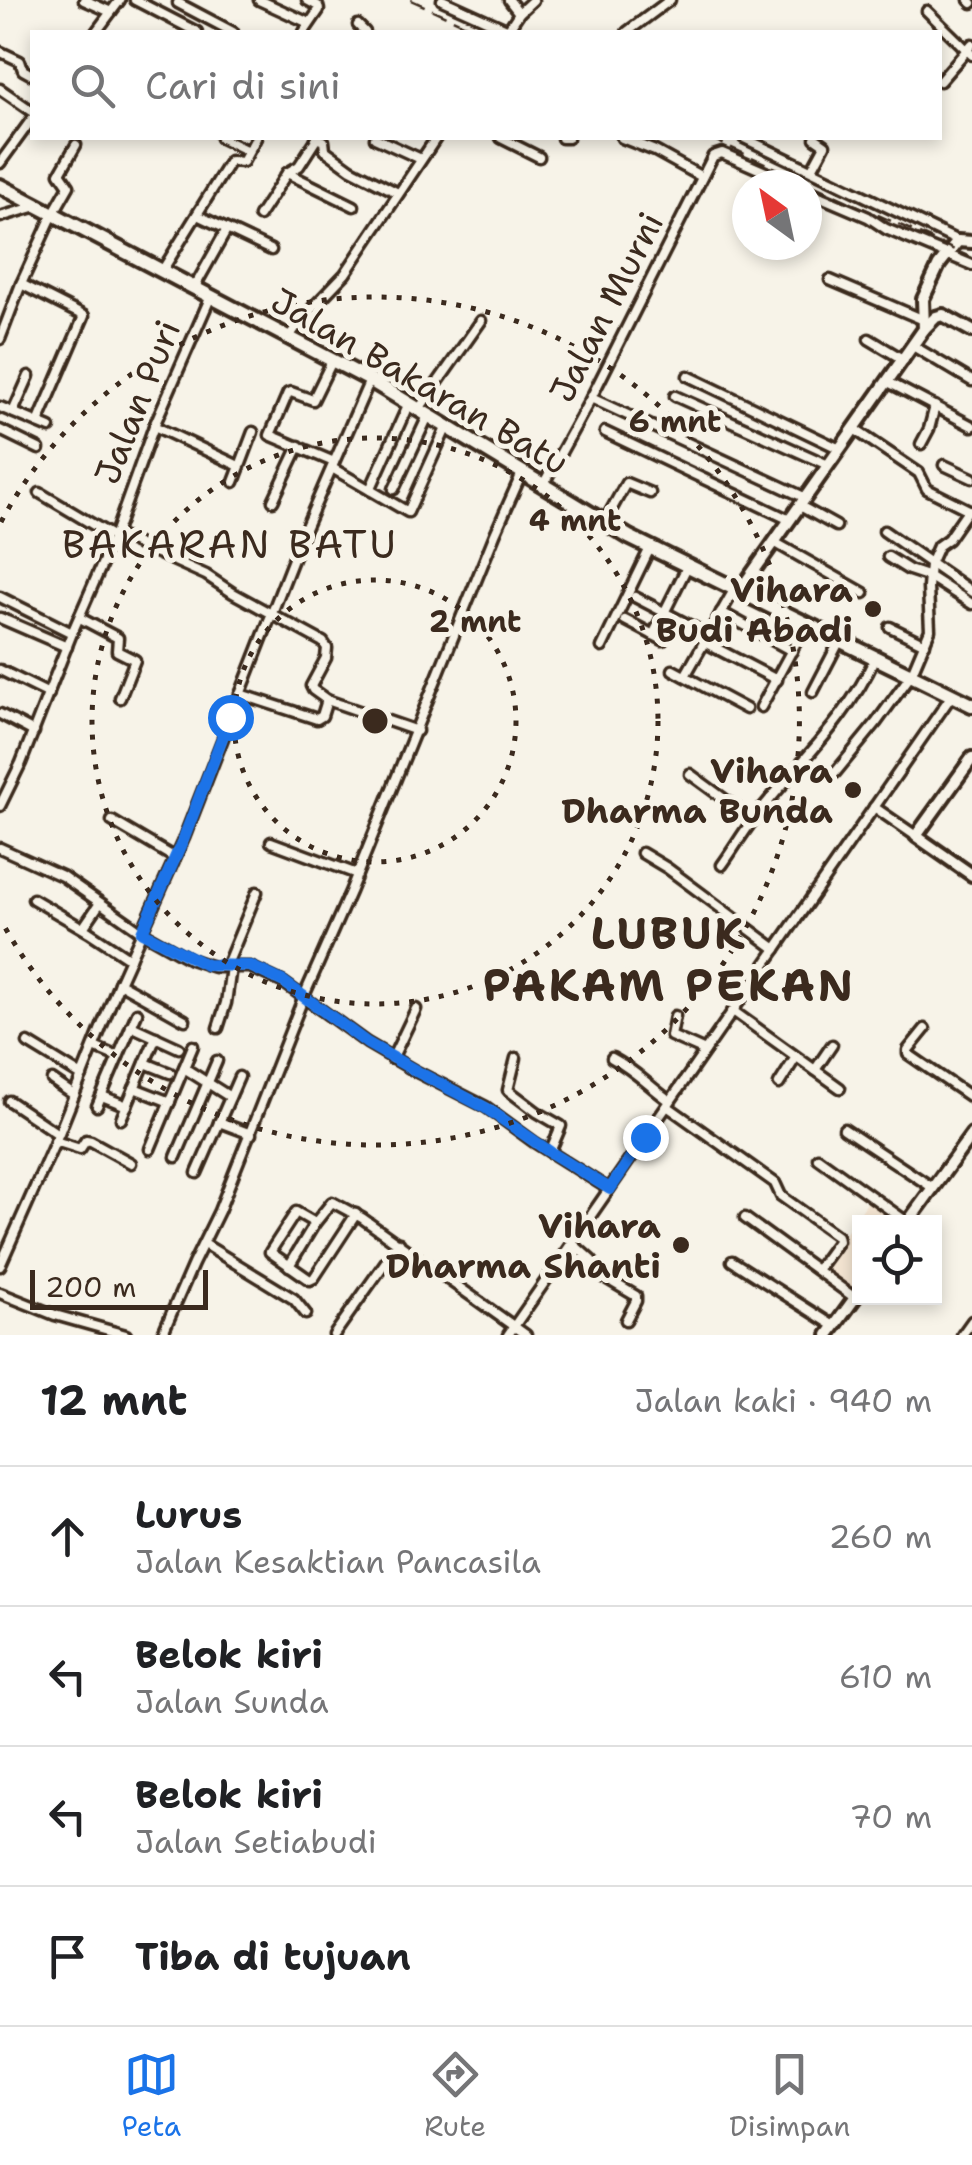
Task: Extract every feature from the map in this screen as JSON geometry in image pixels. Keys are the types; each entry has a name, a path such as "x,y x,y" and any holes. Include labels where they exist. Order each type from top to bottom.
{"highway":[{"name":"Jalan Bakaran Batu","path":"0,186 370,380 650,548 972,704"}],"main road":[{"path":"737,591 913,346 924,324 923,299 947,254 958,240 972,242"},
{"path":"924,324 942,314 972,332"},
{"path":"972,758 916,836 972,876"},
{"path":"912,1215 972,1134"},
{"path":"831,1330 852,1301"}],"street":[{"path":"84,0 111,12"},
{"path":"98,30 120,0"},
{"path":"134,0 194,30"},
{"path":"259,0 306,28 319,8 307,0"},
{"path":"442,0 509,30"},
{"path":"508,0 519,14"},
{"path":"511,30 519,14 533,0"},
{"path":"630,30 670,0"},
{"path":"178,3 229,30"},
{"path":"927,11 970,50 942,78"},
{"path":"935,30 940,24"},
{"path":"358,25 363,30"},
{"path":"1,52 20,61 23,70 30,74"},
{"path":"0,89 30,110"},
{"path":"0,163 30,121"},
{"path":"225,140 248,151"},
{"path":"162,272 230,161 242,162 255,140"},
{"path":"259,216 288,173 299,166 319,140"},
{"path":"322,140 325,150 342,163 398,193"},
{"path":"378,140 421,159"},
{"path":"290,337 345,274 435,140"},
{"path":"505,140 539,157"},
{"path":"627,140 702,178"},
{"path":"748,140 958,240"},
{"path":"812,169 825,146 818,140"},
{"path":"0,339 21,284 62,217 69,186 60,172 76,146"},
{"name":"Jalan Murni","path":"542,486 591,398 713,156 722,153 760,170"},
{"path":"288,173 354,206"},
{"path":"822,197 972,265"},
{"path":"0,216 37,206"},
{"path":"197,215 271,250"},
{"path":"194,288 226,231"},
{"path":"830,280 924,324"},
{"path":"21,284 84,317 38,423"},
{"name":"Jalan Puri","path":"0,806 34,732 154,426 211,296"},
{"path":"370,490 419,409 480,321"},
{"path":"869,339 904,360"},
{"path":"913,346 972,381"},
{"path":"332,359 312,401 288,393 270,435 333,465 409,511 447,426"},
{"path":"13,412 29,376"},
{"path":"688,376 840,449"},
{"path":"1,1262 175,858 304,531 370,380"},
{"path":"888,382 972,426"},
{"path":"674,396 828,465"},
{"path":"591,398 803,502 836,526"},
{"path":"0,406 50,428"},
{"path":"921,444 935,406"},
{"path":"394,489 419,409"},
{"path":"154,426 239,466"},
{"path":"835,773 911,675 930,630 930,564 938,546 970,511 927,489 918,473 854,429"},
{"path":"0,430 39,449"},
{"path":"234,482 253,432"},
{"path":"605,432 790,520"},
{"path":"273,501 298,446"},
{"path":"944,465 972,478"},
{"path":"604,523 633,470"},
{"path":"163,1335 220,1211 304,996 522,472"},
{"path":"626,482 650,492"},
{"path":"40,492 114,535 206,575 325,645 326,658 311,686 317,693 327,700 417,730"},
{"path":"884,531 972,592"},
{"path":"774,542 864,592"},
{"path":"602,647 650,548"},
{"path":"888,556 972,604"},
{"path":"654,635 687,567"},
{"path":"685,676 737,591"},
{"path":"635,596 777,680"},
{"path":"0,597 72,633"},
{"path":"721,612 792,651"},
{"path":"0,618 67,648"},
{"path":"80,618 118,638 117,651 135,660 120,698"},
{"path":"625,620 663,640"},
{"path":"761,707 806,624"},
{"path":"890,628 925,644"},
{"path":"812,692 840,640"},
{"path":"722,865 753,820 840,718 875,658"},
{"path":"0,670 49,694"},
{"path":"674,670 746,708"},
{"path":"240,694 317,719 327,700"},
{"path":"511,1331 952,695"},
{"path":"0,714 34,732"},
{"path":"690,774 753,820"},
{"path":"874,807 916,836"},
{"path":"112,821 175,858"},
{"path":"271,842 357,874"},
{"path":"0,848 62,876 142,932 199,962 214,967 250,966 284,982 392,1058 486,1108 610,1189"},
{"path":"642,853 776,948"},
{"path":"218,1028 226,1003 229,967 257,892"},
{"path":"33,899 130,959"},
{"path":"83,928 100,903"},
{"path":"120,984 184,1020"},
{"path":"392,1058 416,1009"},
{"path":"733,1011 840,1088"},
{"path":"98,1106 137,1013"},
{"path":"676,1016 671,1036 705,1051"},
{"path":"131,1026 179,1048"},
{"path":"925,1029 908,1050 909,1056 972,1098"},
{"path":"121,1119 156,1038"},
{"path":"28,1043 82,1076"},
{"path":"150,1149 193,1046"},
{"path":"815,1070 832,1046"},
{"path":"94,1047 118,1058"},
{"path":"779,1084 796,1056"},
{"path":"516,1058 508,1090 561,1126 550,1152"},
{"path":"612,1058 638,1074 668,1104 774,1183 781,1196 837,1236 838,1241 818,1270"},
{"path":"176,1157 217,1062"},
{"path":"145,1063 170,1073"},
{"path":"184,1068 230,1098"},
{"path":"197,1172 238,1077"},
{"path":"52,1080 74,1095"},
{"path":"134,1088 170,1102"},
{"path":"102,1096 126,1106"},
{"path":"9,1101 57,1138 80,1149 86,1140 92,1140 131,1163"},
{"path":"219,1122 251,1134"},
{"path":"844,1129 933,1188"},
{"path":"818,1158 897,1215"},
{"path":"290,1266 330,1202 399,1243 511,1331 526,1335"},
{"path":"315,1224 296,1212 271,1250 271,1254 310,1280 356,1214"},
{"path":"744,1218 852,1291"},
{"path":"572,1242 604,1277 636,1296 626,1320"},
{"path":"334,1335 399,1243"},
{"path":"204,1244 294,1299 306,1314"},
{"path":"732,1261 831,1330"},
{"path":"0,1292 55,1315 126,1335"},
{"path":"962,1335 972,1320"}],"shaded area":[{"path":"869,1200 891,1215 859,1215"},
{"path":"852,1224 851,1295 818,1273"}],"railway":[{"path":"411,0 477,30"},
{"path":"714,140 972,258"}],"place":[{"name":"Vihara Budi Abadi","path":"873,609"},
{"name":"Vihara Dharma Bunda","path":"853,790"},
{"name":"Vihara Dharma Shanti","path":"681,1245"}],"district":[{"name":"BAKARAN BATU","path":"230,544"},
{"name":"LUBUK PAKAM PEKAN","path":"669,959"}],"route":[{"path":"230,717 184,838 142,932 206,965 250,966 284,982 367,1043 486,1108 610,1189 645,1137"}]}
